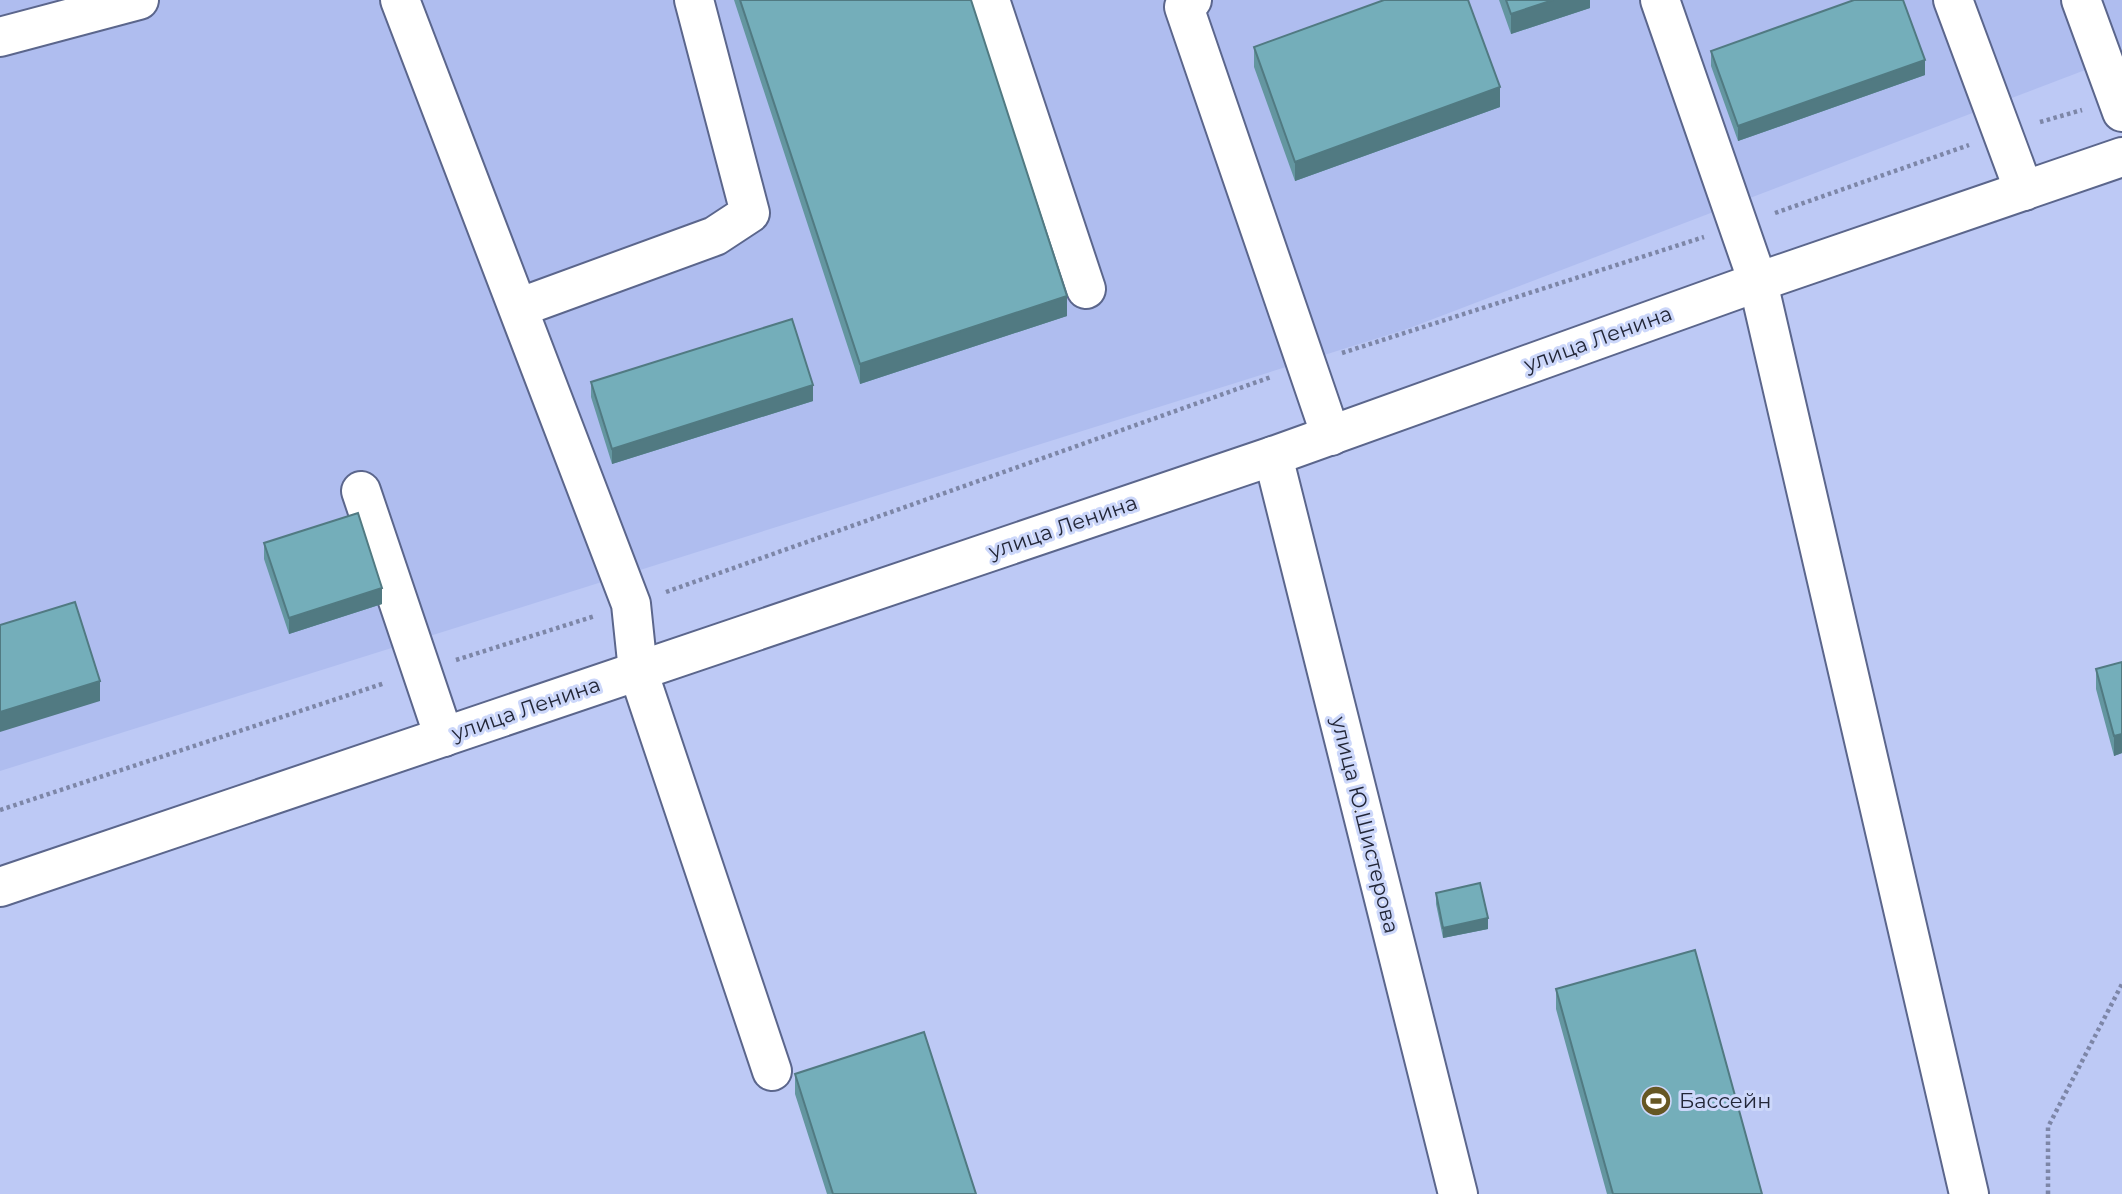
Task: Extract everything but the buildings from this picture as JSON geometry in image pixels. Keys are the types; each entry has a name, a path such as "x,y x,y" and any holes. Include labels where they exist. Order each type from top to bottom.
{"main road":[{"path":"0,37 139,0"},
{"path":"400,0 631,604 638,671 772,1071"},
{"path":"518,308 715,236 750,213 694,0"},
{"path":"990,0 1086,289"},
{"path":"1192,0 1184,7 1331,436"},
{"path":"1660,0 1758,282 1969,1194"},
{"path":"1953,0 2024,191"},
{"path":"2081,0 2120,106"},
{"name":"улица Ленина","path":"0,887 1273,456 1758,282 2122,158"},
{"name":"улица Ю.Шистерова","path":"1273,456 1458,1194"},
{"path":"361,491 444,737"}],"path":[{"path":"0,810 631,604 1306,364 1738,226 2002,134 2120,106"},
{"path":"2048,1194 2048,1127 2122,984"}],"shaded area":[{"path":"0,0 2122,0 2122,56 1407,329 0,771"}],"place":[{"name":"Бассейн","path":"1656,1101"}]}
